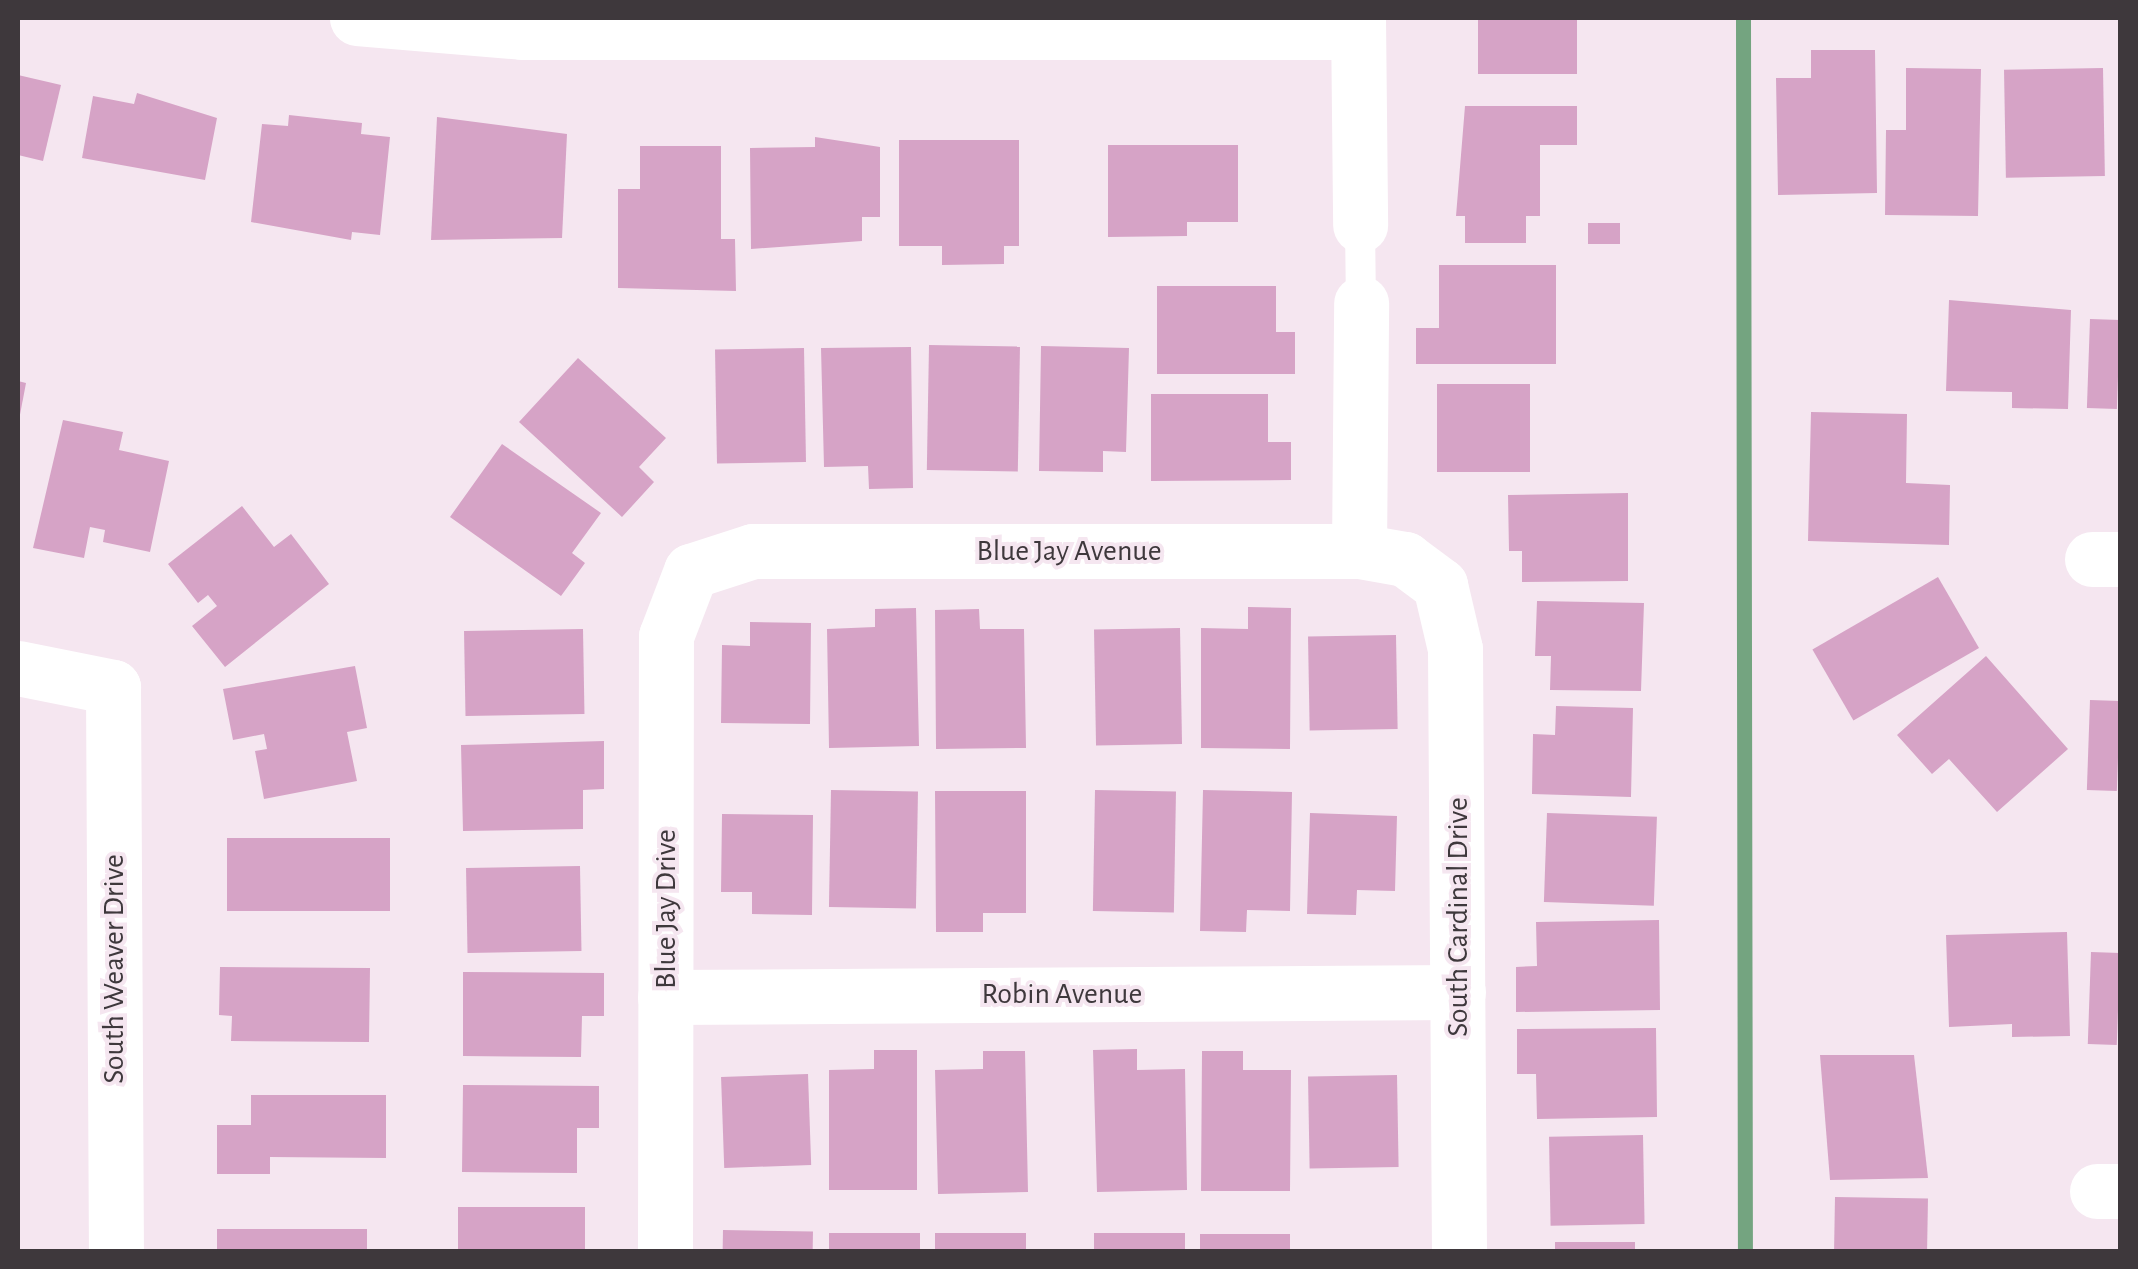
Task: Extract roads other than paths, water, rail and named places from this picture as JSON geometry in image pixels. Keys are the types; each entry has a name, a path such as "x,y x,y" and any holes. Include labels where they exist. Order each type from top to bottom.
{"street":[{"path":"357,18 522,32 1358,25 1360,225"},
{"path":"1359,550 1361,303"},
{"name":"Blue Jay Avenue","path":"692,572 753,550 1359,550 1405,559 1440,585"},
{"name":"Blue Jay Drive","path":"665,1252 666,636 692,572"},
{"name":"South Cardinal Drive","path":"1440,585 1456,649 1459,1252"},
{"name":"South Weaver Drive","path":"18,668 113,688 116,1252"},
{"name":"Robin Avenue","path":"665,996 1458,992"}],"lane":[{"path":"1360,225 1361,303"}],"waterway":[{"path":"1743,18 1745,1252"}]}
